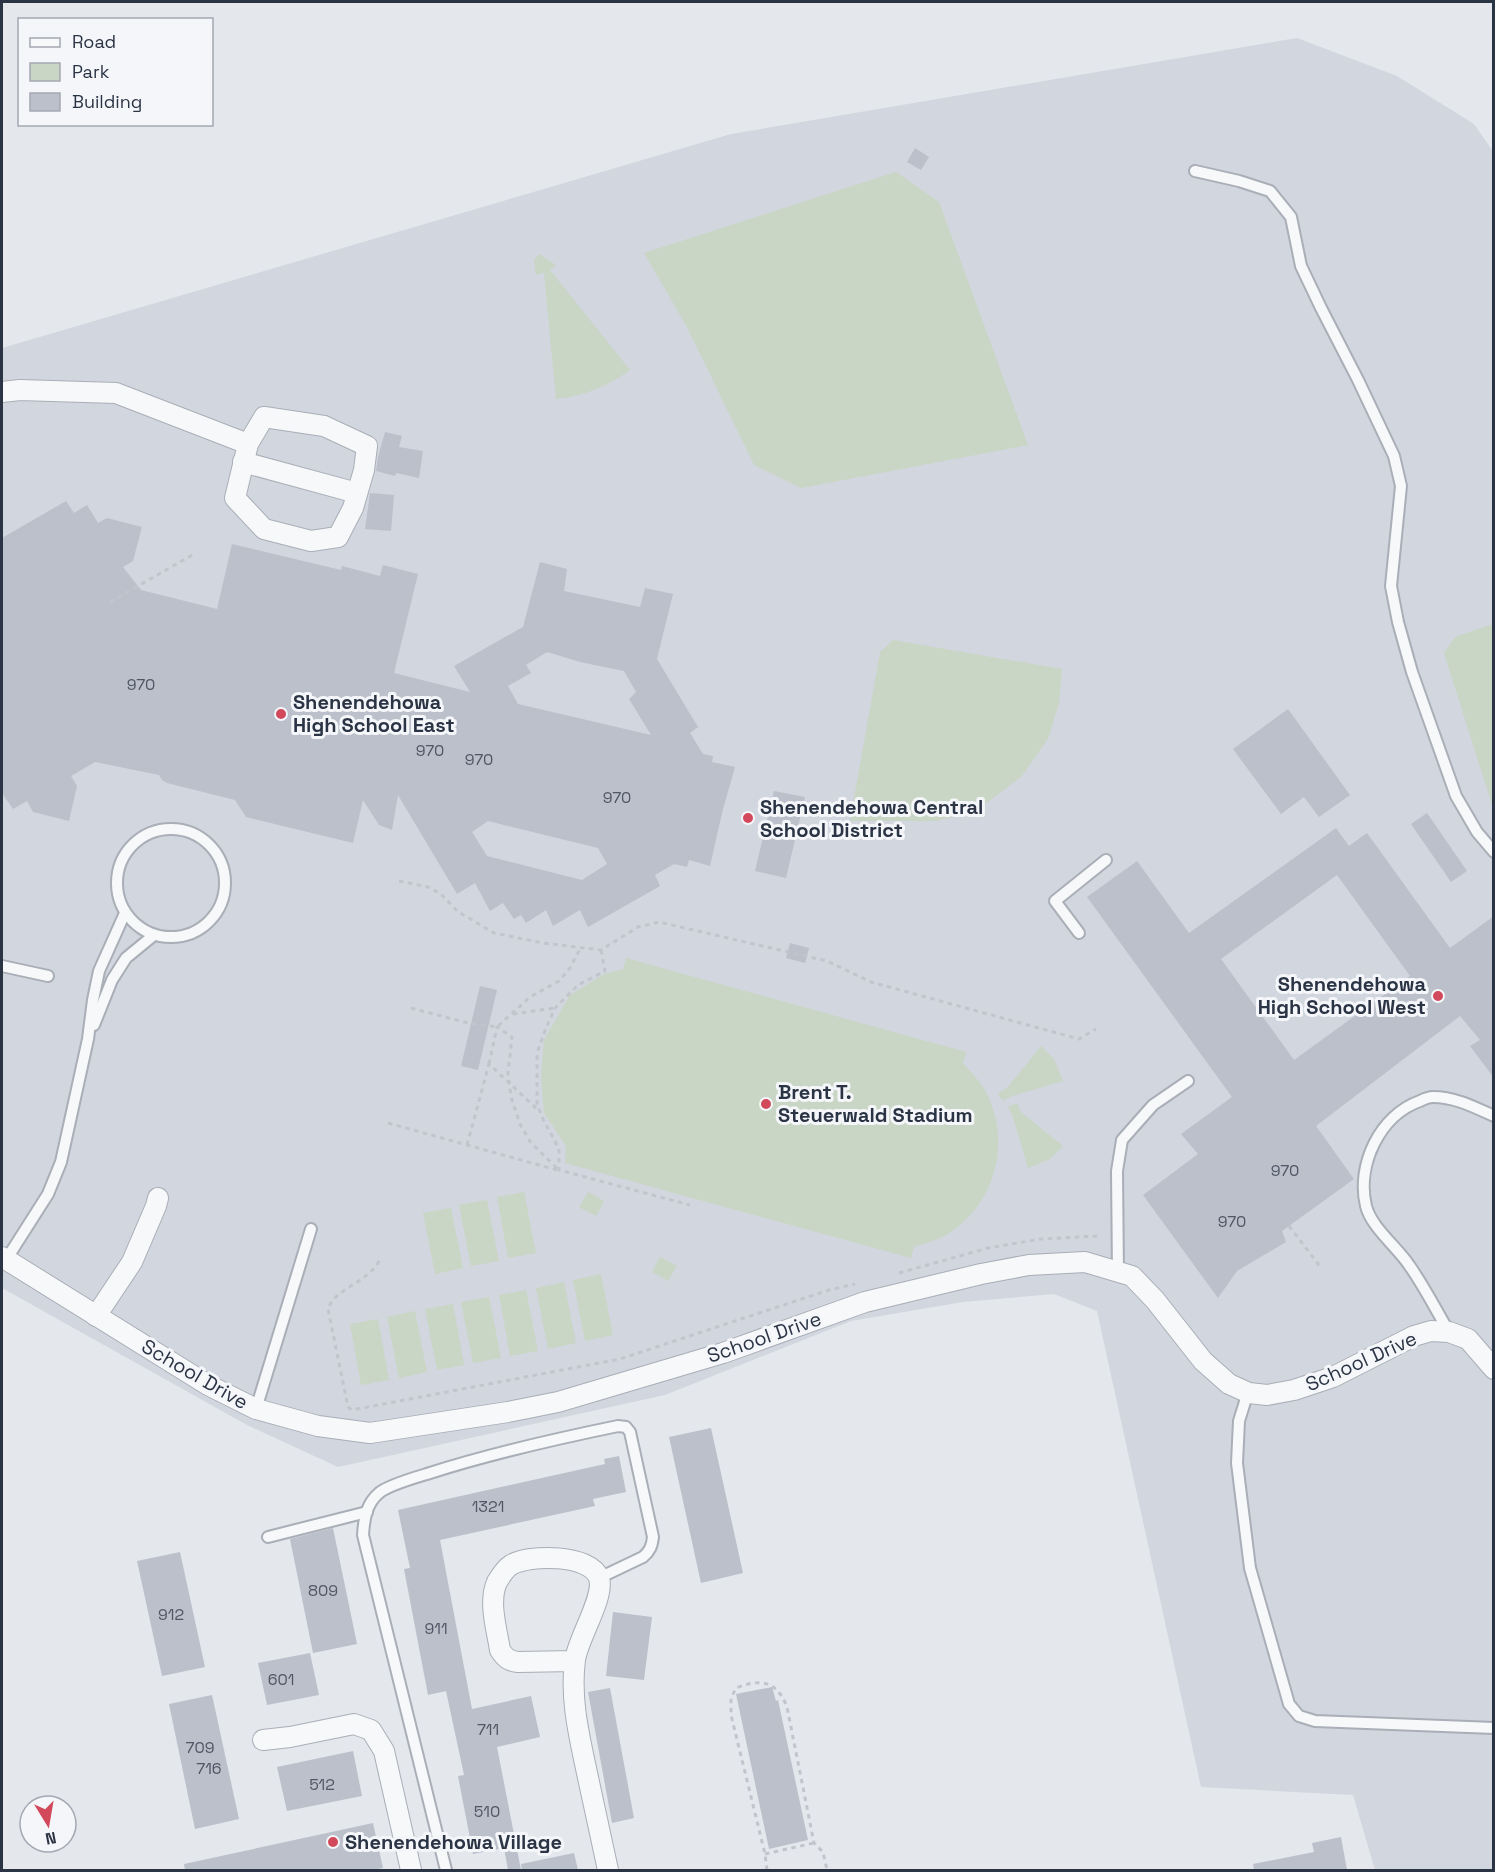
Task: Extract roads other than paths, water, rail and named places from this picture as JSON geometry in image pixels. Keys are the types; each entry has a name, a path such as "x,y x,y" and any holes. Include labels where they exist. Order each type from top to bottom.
{"street":[{"path":"2,392 20,390 116,393 245,453 357,493"},
{"path":"264,417 324,426 367,446 357,493 353,508 338,537 311,541 264,529 235,498 245,453 264,417"},
{"path":"96,1316 132,1262 158,1198"},
{"name":"School Drive","path":"4,1259 208,1385 256,1409 318,1426 370,1433 558,1402 723,1353 865,1302 1029,1265 1085,1262 1132,1276 1155,1300 1203,1361 1229,1384 1248,1392 1267,1395 1294,1390 1333,1377 1414,1336 1431,1331 1449,1332"},
{"path":"1449,1332 1468,1339 1492,1361"},
{"path":"575,1661 518,1662 510,1661 504,1656 500,1650 494,1610 496,1584 511,1565 540,1557 555,1557 584,1564 591,1568 599,1578 599,1592 580,1640 575,1661 573,1693 575,1720 608,1870"},
{"path":"263,1740 354,1724 372,1730 384,1751 411,1870"}],"lane":[{"path":"1195,171 1270,191 1291,218 1301,266 1394,456 1401,486 1391,586 1398,622 1412,672 1456,796 1477,832 1494,852"},
{"path":"175,829 192,834 207,843 218,856 224,873 224,892 218,909 207,924 191,933 172,937 154,935 138,926 125,913 118,897 116,880 120,863 129,848 142,837 158,830 175,829"},
{"path":"1079,933 1055,901 1106,860"},
{"path":"4,1259 48,1194 61,1162 88,1039 99,971 125,913"},
{"path":"88,1039 112,981 126,958 154,935"},
{"path":"2,966 48,976"},
{"path":"1118,1272 1117,1171 1122,1140 1153,1105 1188,1081"},
{"path":"1449,1332 1409,1265 1374,1222 1366,1207 1364,1186 1366,1166 1388,1121 1407,1105 1431,1097 1455,1099 1494,1116"},
{"path":"256,1409 311,1229"},
{"path":"1248,1392 1239,1421 1237,1463 1250,1568 1289,1704 1299,1716 1315,1721 1494,1728"},
{"path":"446,1870 363,1535 364,1520 369,1505 379,1492 452,1466 549,1440 626,1426 630,1432 652,1545 643,1557 599,1578"},
{"path":"268,1537 366,1512"}],"place":[{"name":"Shenendehowa High School East","path":"281,714"},
{"name":"Shenendehowa Central School District","path":"748,818"},
{"name":"Shenendehowa High School West","path":"1438,996"},
{"name":"Brent T. Steuerwald Stadium","path":"766,1104"},
{"name":"Shenendehowa Village","path":"333,1842"}]}
